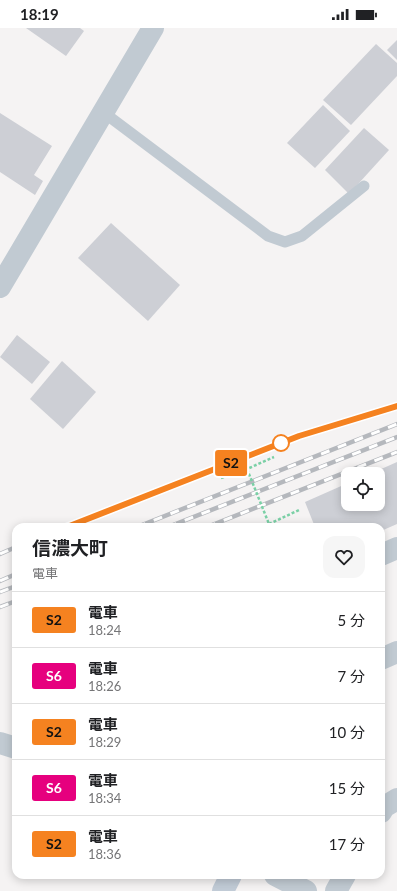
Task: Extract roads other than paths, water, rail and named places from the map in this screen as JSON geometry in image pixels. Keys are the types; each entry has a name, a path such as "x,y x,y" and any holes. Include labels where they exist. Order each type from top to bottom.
{"main road":[{"path":"223,891 228,879"}],"street":[{"path":"0,287 153,28"},
{"path":"385,553 397,548"},
{"path":"385,657 397,652"},
{"path":"0,743 12,747"},
{"path":"385,806 397,799"},
{"path":"283,879 306,891"},
{"path":"336,891 343,879"}],"lane":[{"path":"103,112 268,236 286,242 302,236 364,186"}],"railway":[{"path":"77,523 299,435 397,406"},
{"path":"147,523 397,424"},
{"path":"178,523 397,437"},
{"path":"217,523 397,452"},
{"path":"0,554 12,549"},
{"path":"0,581 12,576"},
{"path":"0,592 12,588"},
{"path":"0,607 12,602"}],"train":[{"name":"S2","path":"77,523 299,436 397,406"}]}
